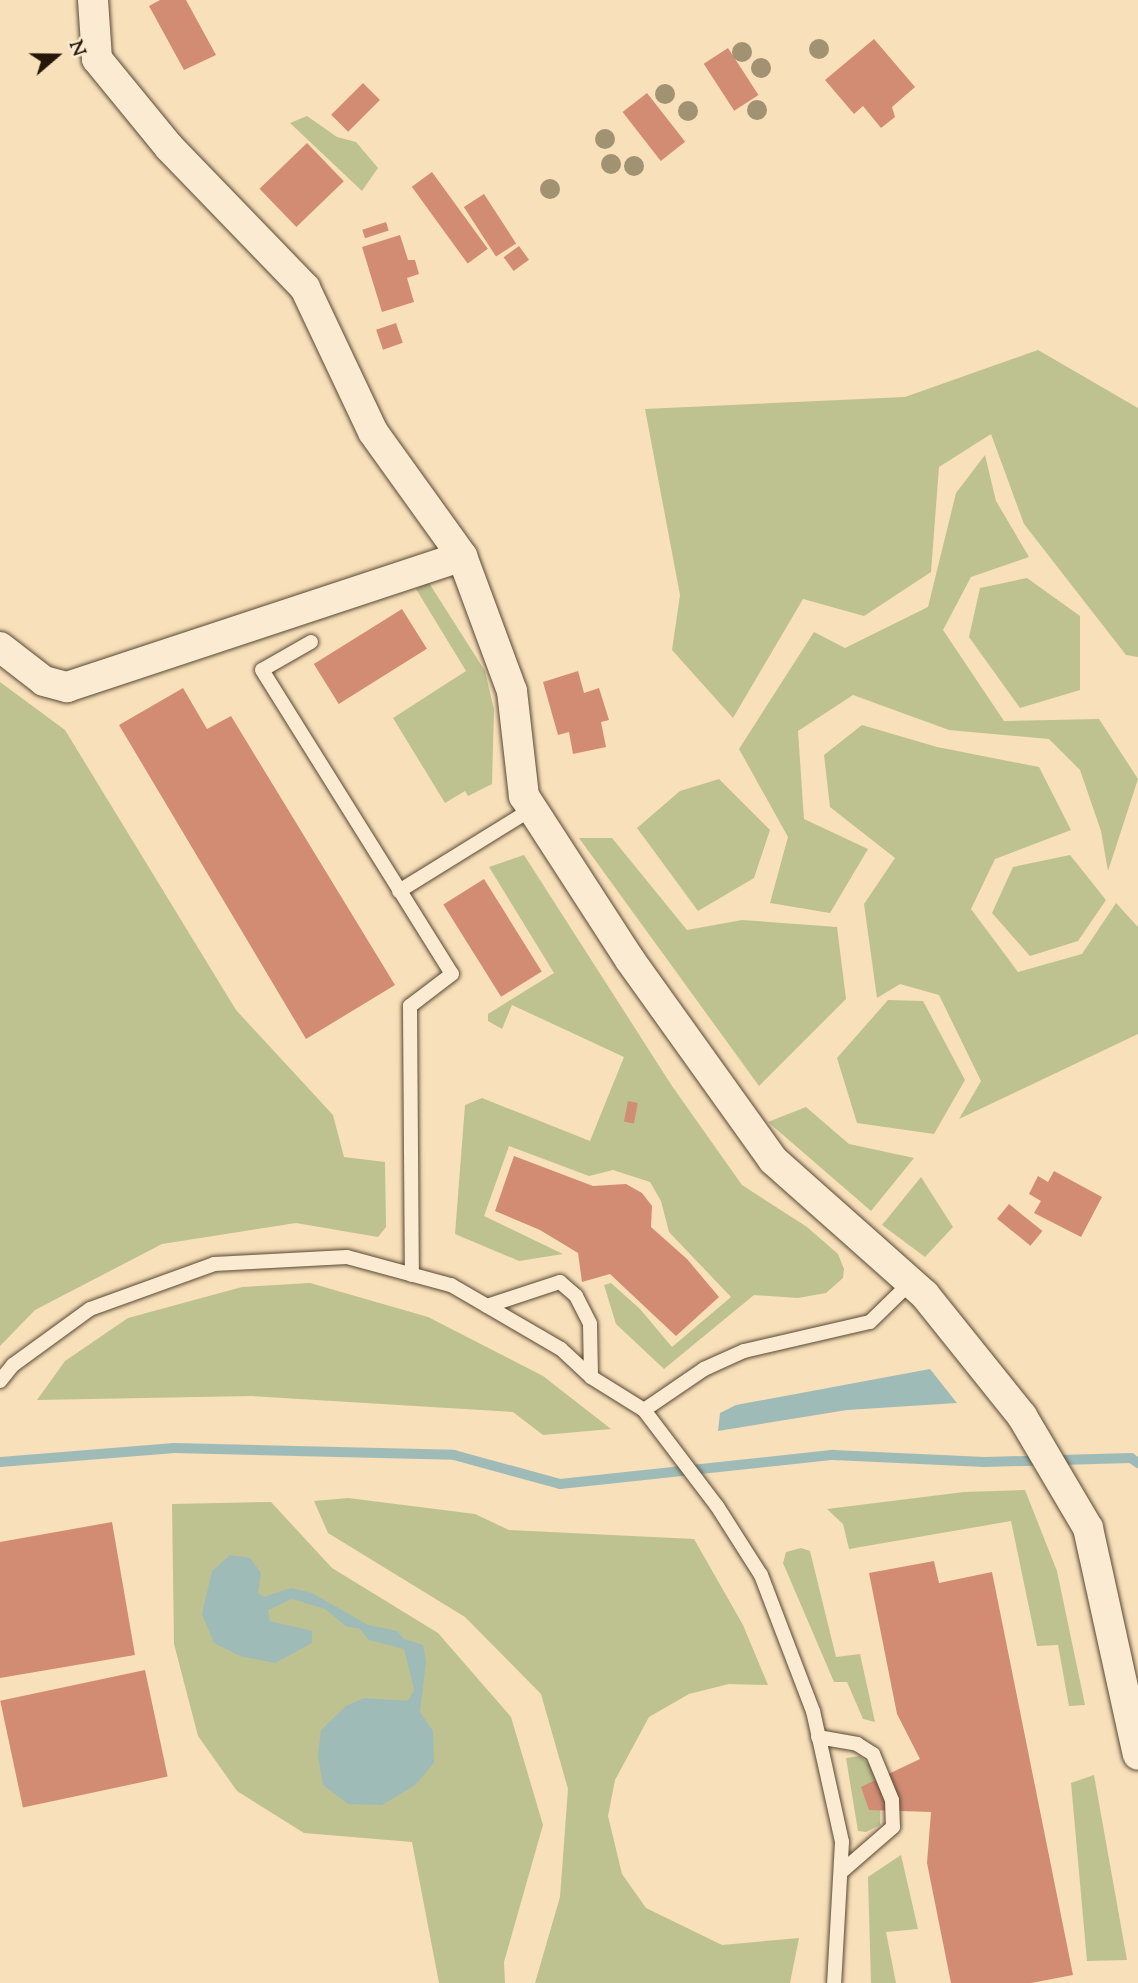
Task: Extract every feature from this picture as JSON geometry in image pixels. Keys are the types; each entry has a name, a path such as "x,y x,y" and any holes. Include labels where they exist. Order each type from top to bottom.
{"street":[{"path":"93,0 97,59 169,147 305,288 373,432 462,556 512,691 524,796 630,960 773,1160 911,1282 1023,1416 1088,1528 1138,1755"},
{"path":"0,648 44,681 67,687 462,556"}],"lane":[{"path":"311,642 262,670 452,974 411,1006 412,1275"},
{"path":"399,891 532,809"},
{"path":"0,1381 13,1365 90,1309 214,1264 347,1257 451,1285 561,1349 591,1377 644,1410 717,1506 761,1575 818,1737 842,1842 834,1983"},
{"path":"487,1306 560,1282 576,1296 590,1324 591,1377"},
{"path":"644,1410 704,1369 744,1351 870,1322 911,1282"},
{"path":"818,1737 857,1744 873,1755 892,1800 893,1827 841,1872"}],"green space":[{"path":"307,116 337,137 356,142 378,168 362,191 290,123"},
{"path":"1038,350 1138,408 1138,657 1126,655 1024,524 991,434 939,467 931,572 864,616 803,599 733,718 672,650 680,595 645,409 905,397"},
{"path":"985,455 996,501 1029,557 971,577 943,630 1004,721 1099,719 1138,779 1108,871 1101,831 1080,770 1049,739 949,730 853,695 798,731 804,819 868,849 830,913 770,903 788,837 739,749 814,632 845,648 928,607 956,493"},
{"path":"1027,578 1080,616 1080,690 1020,708 969,637 980,588"},
{"path":"429,583 485,671 494,710 492,784 468,796 465,791 445,803 393,718 466,671 416,589"},
{"path":"0,682 65,730 236,1010 333,1115 344,1157 385,1162 386,1227 378,1237 296,1223 162,1244 35,1310 0,1346"},
{"path":"862,725 937,747 1039,767 1071,830 995,859 971,909 1018,972 1082,954 1116,903 1138,927 1138,1034 959,1119 981,1081 939,995 900,984 877,998 864,904 895,858 830,807 824,755"},
{"path":"719,779 770,830 754,878 698,911 637,828 680,791"},
{"path":"579,838 612,838 687,930 742,920 837,927 846,999 759,1086"},
{"path":"524,855 672,1086 742,1185 807,1227 838,1254 844,1269 843,1278 826,1293 798,1298 754,1295 664,1369 616,1324 604,1285 611,1283 640,1309 672,1347 731,1297 669,1232 661,1201 650,1182 613,1170 589,1176 509,1146 484,1216 563,1254 519,1261 455,1234 465,1105 482,1098 590,1141 624,1057 512,1005 502,1029 488,1021 488,1014 554,973 489,867"},
{"path":"1070,855 1106,900 1078,941 1030,956 992,913 1013,867"},
{"path":"888,1000 923,1001 965,1080 934,1134 857,1123 837,1058"},
{"path":"806,1107 849,1144 914,1158 871,1211 768,1122"},
{"path":"921,1177 953,1227 925,1257 882,1225"},
{"path":"310,1283 428,1317 543,1376 611,1429 543,1435 513,1412 251,1396 37,1400 65,1361 128,1318 242,1287"},
{"path":"1025,1490 1057,1571 1085,1705 1069,1706 1058,1645 1037,1646 1011,1521 849,1549 843,1524 827,1509 964,1492"},
{"path":"348,1498 475,1514 509,1530 694,1539 743,1625 768,1685 729,1684 689,1694 649,1717 615,1780 608,1816 622,1874 646,1908 722,1945 799,1938 790,1983 535,1983 560,1897 568,1789 541,1694 465,1617 328,1533 314,1501"},
{"path":"271,1502 332,1568 438,1633 511,1717 543,1825 504,1962 505,1983 439,1983 412,1842 304,1833 237,1791 198,1736 174,1644 172,1504"},
{"path":"801,1548 810,1551 836,1657 860,1654 875,1722 863,1719 847,1682 834,1682 783,1563 786,1552"},
{"path":"860,1756 872,1767 881,1789 880,1825 866,1832 858,1831 846,1758"},
{"path":"1094,1775 1127,1960 1087,1961 1071,1783"},
{"path":"901,1855 918,1929 886,1932 896,1983 871,1983 868,1877"}],"water":[{"path":"930,1369 957,1403 847,1410 718,1431 720,1413 736,1405"},
{"path":"230,1555 250,1558 261,1573 258,1593 264,1597 291,1588 312,1593 368,1625 397,1631 404,1639 423,1645 426,1661 420,1712 433,1731 434,1763 415,1785 382,1805 348,1804 323,1785 318,1756 321,1730 346,1706 364,1698 408,1701 414,1690 404,1649 369,1640 359,1628 347,1627 325,1609 292,1599 268,1610 270,1621 312,1631 312,1643 275,1663 240,1656 214,1643 202,1614 212,1571"}],"building":[{"path":"160,0 186,0 216,55 184,70 149,6"},
{"path":"874,39 915,87 892,107 895,117 881,128 863,106 854,114 825,80"},
{"path":"728,48 758,95 734,111 704,64"},
{"path":"363,83 380,100 348,132 331,115"},
{"path":"647,93 685,142 661,161 623,112"},
{"path":"307,143 344,181 296,227 260,189"},
{"path":"432,172 488,249 468,264 412,187"},
{"path":"484,194 516,243 496,257 464,207"},
{"path":"386,222 389,231 365,238 362,230"},
{"path":"400,235 408,260 415,260 419,274 407,278 414,302 382,312 362,247"},
{"path":"519,246 529,260 514,271 504,257"},
{"path":"396,323 403,343 383,350 376,330"},
{"path":"402,609 427,649 339,704 314,664"},
{"path":"578,671 584,693 599,688 609,720 601,722 606,747 573,754 569,732 558,735 543,682"},
{"path":"183,688 207,729 231,716 395,985 306,1039 119,725"},
{"path":"484,879 542,971 501,997 443,904"},
{"path":"628,1101 638,1103 634,1124 624,1122"},
{"path":"514,1156 593,1186 626,1184 642,1193 652,1206 651,1227 687,1259 719,1297 676,1336 610,1274 582,1282 578,1253 540,1230 495,1211"},
{"path":"1054,1171 1102,1197 1081,1237 1034,1213 1041,1201 1029,1194 1038,1176 1048,1182"},
{"path":"1009,1204 1042,1231 1030,1246 997,1219"},
{"path":"112,1522 135,1655 0,1678 0,1542"},
{"path":"934,1561 939,1583 992,1572 1073,1975 1031,1983 951,1983 927,1863 931,1812 869,1810 861,1787 920,1759 897,1714 869,1573"},
{"path":"145,1670 168,1777 23,1807 0,1701"}],"waterway":[{"path":"0,1462 174,1448 454,1455 560,1484 833,1455 985,1462 1131,1458 1138,1463"}]}
